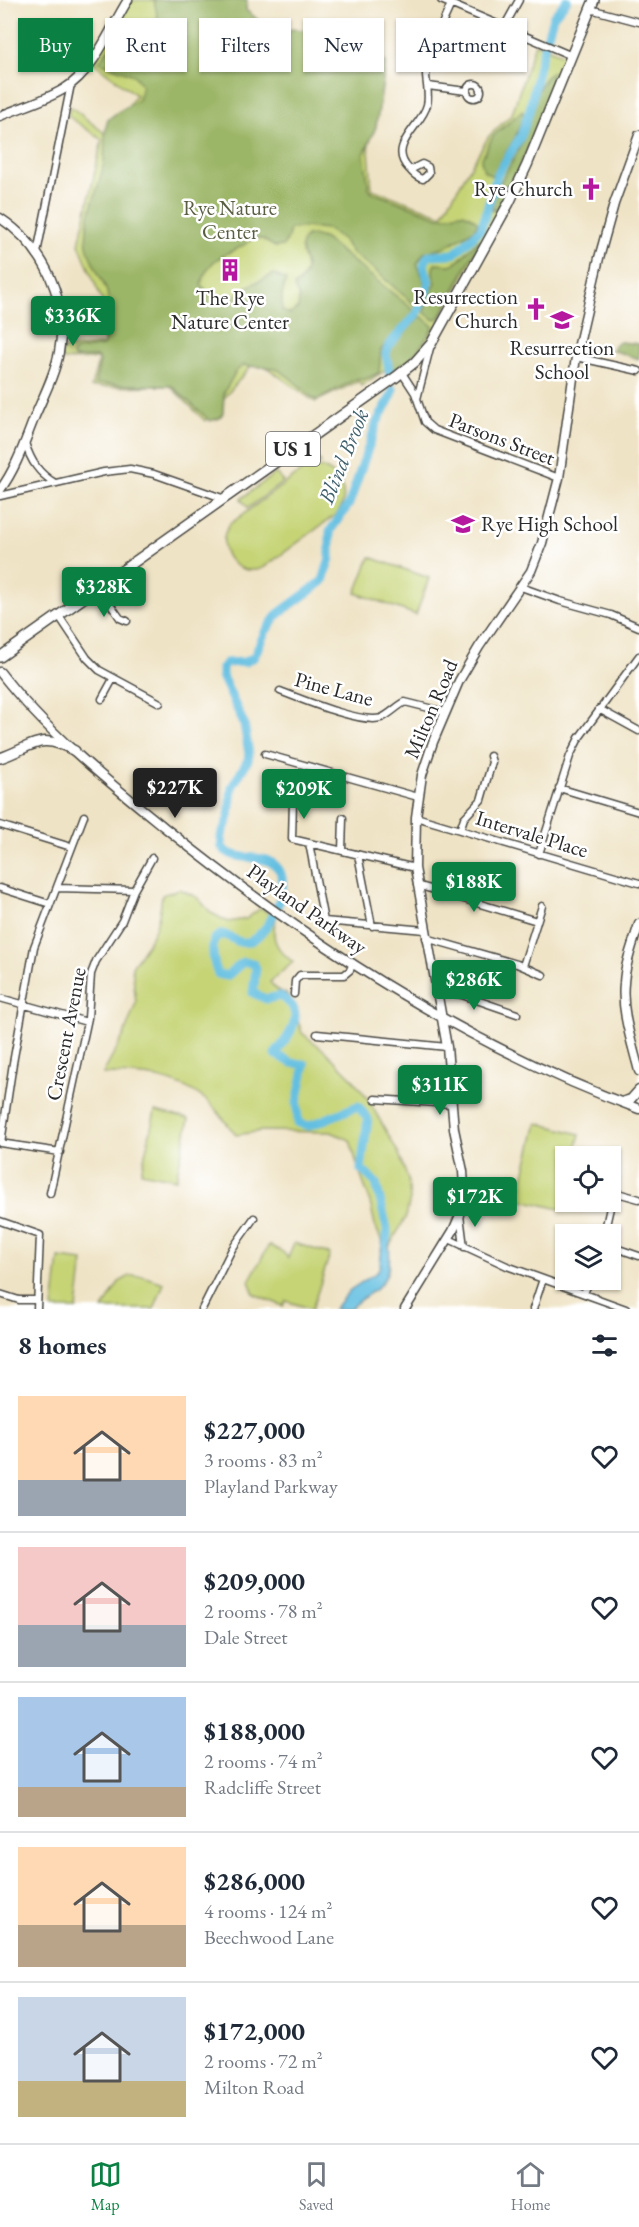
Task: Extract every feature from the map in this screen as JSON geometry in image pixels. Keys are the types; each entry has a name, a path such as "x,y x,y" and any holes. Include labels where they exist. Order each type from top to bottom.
{"main road":[{"name":"US 1","path":"2,656 402,373 421,357 431,344 518,185 592,4"},
{"path":"0,758 41,741 53,742 75,751"}],"street":[{"path":"0,116 52,96 81,76 128,0"},
{"path":"441,0 485,18"},
{"path":"509,18 519,0"},
{"path":"410,170 402,159 403,142 427,108 428,63 450,2"},
{"path":"592,4 639,22"},
{"path":"527,37 572,56"},
{"path":"38,253 71,84"},
{"path":"428,86 466,91"},
{"name":"Milton Road","path":"405,1309 449,1239 460,1215 464,1188 464,1175 454,1129 447,1047 415,868 418,797 428,754 445,712 474,656 531,571 542,543 559,478 576,357 608,226 639,135"},
{"path":"0,218 38,253 51,277 61,315 61,335 56,363 25,443 0,490"},
{"path":"417,399 431,344"},
{"path":"576,357 639,372"},
{"name":"Parsons Street","path":"402,373 412,387 425,422 439,433 559,478"},
{"path":"25,443 33,465 44,476 56,483"},
{"path":"0,496 104,472 130,469 154,474 225,498"},
{"path":"521,587 624,620 639,627"},
{"path":"99,588 120,618 127,621"},
{"path":"58,616 87,658 99,670 113,680 160,703"},
{"path":"539,854 570,756 579,738 639,656"},
{"name":"Playland Parkway","path":"0,672 33,710 75,751 167,830 285,918 441,1017 527,1061 639,1109"},
{"path":"102,699 113,680"},
{"name":"Pine Lane","path":"280,691 351,714 372,718 383,718 405,702 445,712"},
{"path":"599,709 639,731"},
{"path":"265,754 418,797"},
{"path":"460,830 464,818 481,800 490,771 492,760 490,756"},
{"path":"559,788 639,812"},
{"path":"293,801 292,839 415,868"},
{"path":"60,1152 1,1143 34,947 84,816"},
{"name":"Intervale Place","path":"416,817 639,883"},
{"path":"342,851 343,818"},
{"path":"0,825 71,847"},
{"path":"309,843 324,921 426,934 523,966 543,975"},
{"path":"358,855 372,926"},
{"name":"Crescent Avenue","path":"50,1193 87,1022 91,974 96,961 122,921 134,890 152,858"},
{"path":"417,885 537,921"},
{"path":"0,888 50,904"},
{"path":"57,888 134,890"},
{"path":"523,966 542,906"},
{"path":"639,924 625,972 623,993 627,1023 639,1071"},
{"path":"294,994 295,981 300,975 344,975 353,963"},
{"path":"436,990 462,994 518,1014"},
{"path":"0,998 87,1022"},
{"path":"317,1034 447,1047"},
{"path":"621,1102 631,1099 639,1090"},
{"path":"375,1099 452,1104"},
{"path":"606,1224 612,1199 621,1194 639,1199"},
{"path":"460,1215 464,1246"},
{"path":"202,1309 232,1248 254,1218"},
{"path":"0,1221 40,1234 37,1309"},
{"path":"449,1239 499,1263 621,1308"},
{"path":"621,1250 639,1256"},
{"path":"533,1309 543,1279"},
{"path":"0,1294 19,1300 37,1300"}],"green space":[{"name":"Rye Nature Center","path":"131,0 216,0 252,18 199,18 199,72 291,72 291,38 303,44 303,72 359,72 363,74 372,189 442,215 489,136 512,114 535,43 568,57 522,169 420,353 412,353 361,386 359,381 315,402 256,360 205,421 170,386 91,387 99,359 61,360 63,349 104,344 103,303 79,244 102,140 68,116 70,106 107,135 136,95 106,72 187,72 187,18 120,18"},
{"name":"Rye Nature Center","path":"154,0 247,0 246,10 256,18 199,18 199,72 291,72 291,30 295,29 303,30 303,72 384,72 384,61 386,62 376,127 364,155 369,189 374,193 439,217 462,213 478,222 474,230 445,247 424,253 417,264 424,279 425,288 417,307 353,254 343,240 328,229 306,227 290,229 283,246 275,247 262,239 254,238 216,260 205,274 201,285 212,296 232,299 242,289 274,274 286,280 282,295 282,311 290,314 298,308 299,298 294,286 302,279 306,266 301,249 302,242 306,236 325,239 415,311 381,350 379,373 363,380 358,378 317,400 279,371 270,367 244,365 236,371 224,393 223,413 220,418 210,421 172,386 95,384 100,361 96,357 75,358 72,355 77,350 103,346 105,340 109,305 107,292 93,264 86,234 104,161 108,120 138,100 142,86 134,75 126,72 187,72 187,18 158,18"},
{"name":"Rye Nature Center","path":"105,44 105,71 94,63"},
{"name":"Rye Nature Center","path":"105,54 105,64 99,62"},
{"path":"553,72 557,76 527,149 500,204 493,211 496,193 522,143 538,91 544,80"},
{"path":"522,111 524,116 515,138 492,176 484,171 481,160 493,136"},
{"path":"480,240 440,317 434,320 424,312 428,297 436,283 433,273 435,264 455,263"},
{"path":"421,316 433,326 432,330 411,360 395,371 392,370 389,353 391,347"},
{"path":"620,342 639,344 639,359 612,350"},
{"path":"318,459 321,463 315,467 331,472 343,490 342,505 338,513 263,568 244,569 236,565 225,551 225,533 230,524"},
{"path":"276,473 283,482 248,508 241,499"},
{"path":"370,557 429,578 416,615 356,593"},
{"path":"180,889 198,898 211,913 228,922 246,919 261,908 276,919 274,932 276,943 293,962 270,982 277,990 285,993 291,999 302,1033 325,1051 352,1078 368,1099 399,1154 408,1180 410,1199 406,1217 390,1245 387,1229 382,1242 375,1225 369,1198 350,1140 331,1132 262,1131 236,1135 206,1100 182,1086 144,1076 103,1074 124,1035 136,1003 132,966 153,932 159,916 162,895"},
{"path":"155,1111 189,1119 176,1179 141,1172"},
{"path":"537,1123 580,1134 577,1146 555,1146 555,1208 518,1199"},
{"path":"294,1243 330,1254 312,1309 286,1301 283,1306 254,1294 249,1281 269,1245 283,1252 288,1258"},
{"path":"59,1258 83,1261 77,1309 53,1309"},
{"path":"130,1276 142,1276 164,1283 154,1309 103,1309 119,1282"}],"water":[{"path":"387,1228 390,1260 382,1282 350,1309 334,1309 350,1290 377,1272"}],"waterway":[{"name":"Blind Brook","path":"390,375 386,354 389,345 417,314 429,283 424,265 427,258 430,255 454,254 481,229 497,175 521,136 553,17 567,0"},
{"name":"Blind Brook","path":"387,1240 387,1228 376,1183 361,1169 368,1119 358,1106 309,1126 298,1123 297,1103 305,1064 292,1063 275,1054 287,1038 293,1025 295,1012 281,996 266,999 253,993 256,968 253,963 243,962 227,976 218,974 213,948 214,939 222,934 241,942 248,942 256,938 276,909 281,897 282,885 281,875 271,862 234,855 222,847 221,837 229,816 232,787 248,760 249,754 244,724 222,676 222,668 226,663 245,662 254,657 265,632 278,614 323,581 330,558 330,531 349,504 377,422 393,389"}],"place":[{"name":"Rye Church","path":"591,189"},
{"name":"The Rye Nature Center","path":"230,270"},
{"name":"Resurrection Church","path":"536,309"},
{"name":"Resurrection School","path":"562,320"},
{"name":"Rye High School","path":"463,524"}]}
